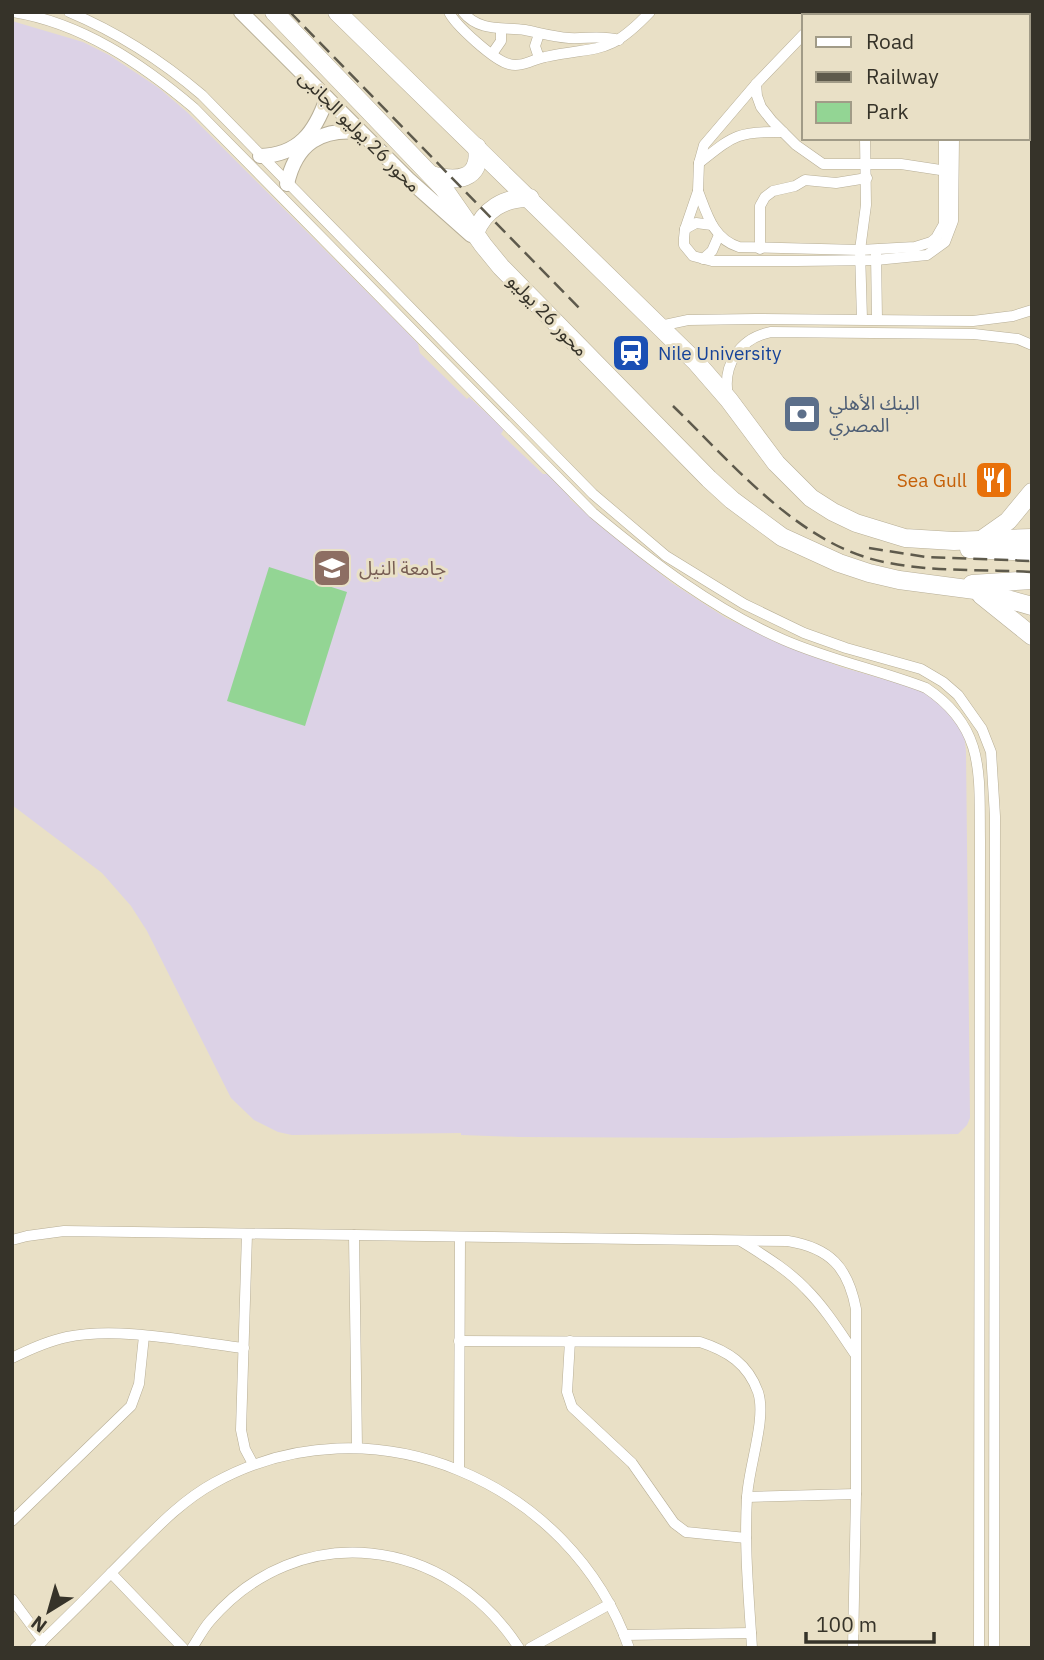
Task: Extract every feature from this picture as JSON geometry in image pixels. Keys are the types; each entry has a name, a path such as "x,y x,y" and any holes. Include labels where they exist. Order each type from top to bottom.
{"highway":[{"name":"محور 26 يوليو","path":"274,12 456,203 479,239 509,276 709,479 756,520 782,537 839,563 899,580 975,590 1032,606"},
{"path":"337,12 660,326 729,400 776,463 811,498 833,512 868,527 905,538 954,541 1032,538"},
{"path":"431,175 449,180 464,178 474,168 477,148"},
{"path":"479,239 485,215 496,206 509,200 530,198"},
{"path":"981,540 1008,521 1032,492"},
{"path":"954,541 970,550 1032,552"},
{"name":"محور 26 يوليو","path":"944,586 1032,580"},
{"path":"975,590 1032,636"}],"main road":[{"name":"محور 26 يوليو الجانبى","path":"241,12 360,132 443,211 479,239"},
{"path":"260,156 284,153 304,139 317,124 327,98"},
{"path":"287,184 294,162 315,139 336,131 360,132"}],"street":[{"path":"13,12 97,40 132,60 168,86 224,136 593,513 645,556 686,586 737,617 784,640 926,688 957,713 968,731 979,772 980,840 979,1648"},
{"path":"69,12 103,26 172,70 202,95 508,407 625,522 666,556 744,604 804,633 921,669 943,682 968,707 982,729 991,752 995,816 994,1648"},
{"path":"449,12 463,30 509,65 592,51 611,45 633,30 650,12"},
{"path":"463,12 483,26 558,38 604,37 618,40"},
{"path":"825,14 838,12"},
{"path":"492,54 500,41 501,29"},
{"path":"539,58 535,46 540,34"},
{"path":"802,36 707,139 699,163 698,191 685,229 684,245 688,251 703,259 760,261 876,254 923,246 936,238 944,224 954,140"},
{"path":"756,84 761,107 783,132 823,164 901,164 948,171"},
{"path":"699,163 737,135 749,132 783,132"},
{"path":"862,319 860,255 867,178 865,140"},
{"path":"944,140 948,171"},
{"path":"760,249 761,205 765,197 773,191 795,186 805,180 836,183 867,178"},
{"path":"698,191 712,225 719,235 733,245 860,255"},
{"path":"685,229 696,223 712,225"},
{"path":"703,259 712,251 719,235"},
{"path":"876,254 877,319"},
{"path":"660,326 688,320 973,321 1013,316 1032,310"},
{"path":"755,319 757,336"},
{"path":"973,321 974,334"},
{"path":"729,400 727,378 733,357 748,341 771,332 974,334 1018,339 1032,345"},
{"path":"488,404 497,396"},
{"path":"499,415 508,407"},
{"path":"12,1240 64,1231 740,1240 788,1241 809,1245 828,1254 842,1269 852,1288 856,1309 853,1648"},
{"path":"247,1234 241,1430 245,1449 253,1464"},
{"path":"354,1235 357,1448"},
{"path":"458,1469 460,1237"},
{"path":"740,1240 806,1288 856,1356"},
{"path":"12,1357 68,1336 104,1333 244,1348"},
{"path":"12,1521 131,1406 139,1384 144,1336"},
{"path":"460,1341 700,1342 720,1348 738,1360 751,1377 759,1396 759,1421 749,1469 747,1497 746,1538 752,1648"},
{"path":"570,1341 567,1392 572,1407 627,1457 674,1523 686,1532 746,1538"},
{"path":"12,1599 39,1644 176,1509 212,1483 253,1464 305,1451 357,1448 409,1454 458,1469 496,1487 530,1510 587,1569 610,1604 629,1648"},
{"path":"747,1497 856,1494"},
{"path":"192,1648 209,1622 228,1602 266,1575 300,1561 336,1553 359,1552 388,1555 442,1574 489,1608 519,1648"},
{"path":"111,1573 183,1648"},
{"path":"530,1648 610,1604"},
{"path":"624,1634 751,1633"}],"shaded area":[{"name":"جامعة النيل","path":"12,21 83,42 109,55 159,88 187,112 401,326 418,344 420,353 467,399 469,397 504,429 501,434 604,529 672,583 726,618 776,641 841,667 922,690 951,714 964,734 966,751 970,1118 958,1134 728,1138 519,1137 461,1133 292,1135 278,1132 254,1120 231,1098 147,931 131,906 102,873 12,805"}],"green space":[{"path":"269,567 347,592 305,726 227,701"}],"railway":[{"path":"290,12 581,310"},
{"path":"673,406 771,501 827,540 857,554 889,563 924,568 1032,572"},
{"path":"869,548 926,557 1032,561"}],"place":[{"name":"Nile University","path":"631,353"},
{"name":"البنك الأهلي المصري","path":"802,414"},
{"name":"Sea Gull","path":"994,480"},
{"name":"جامعة النيل","path":"332,568"}]}
